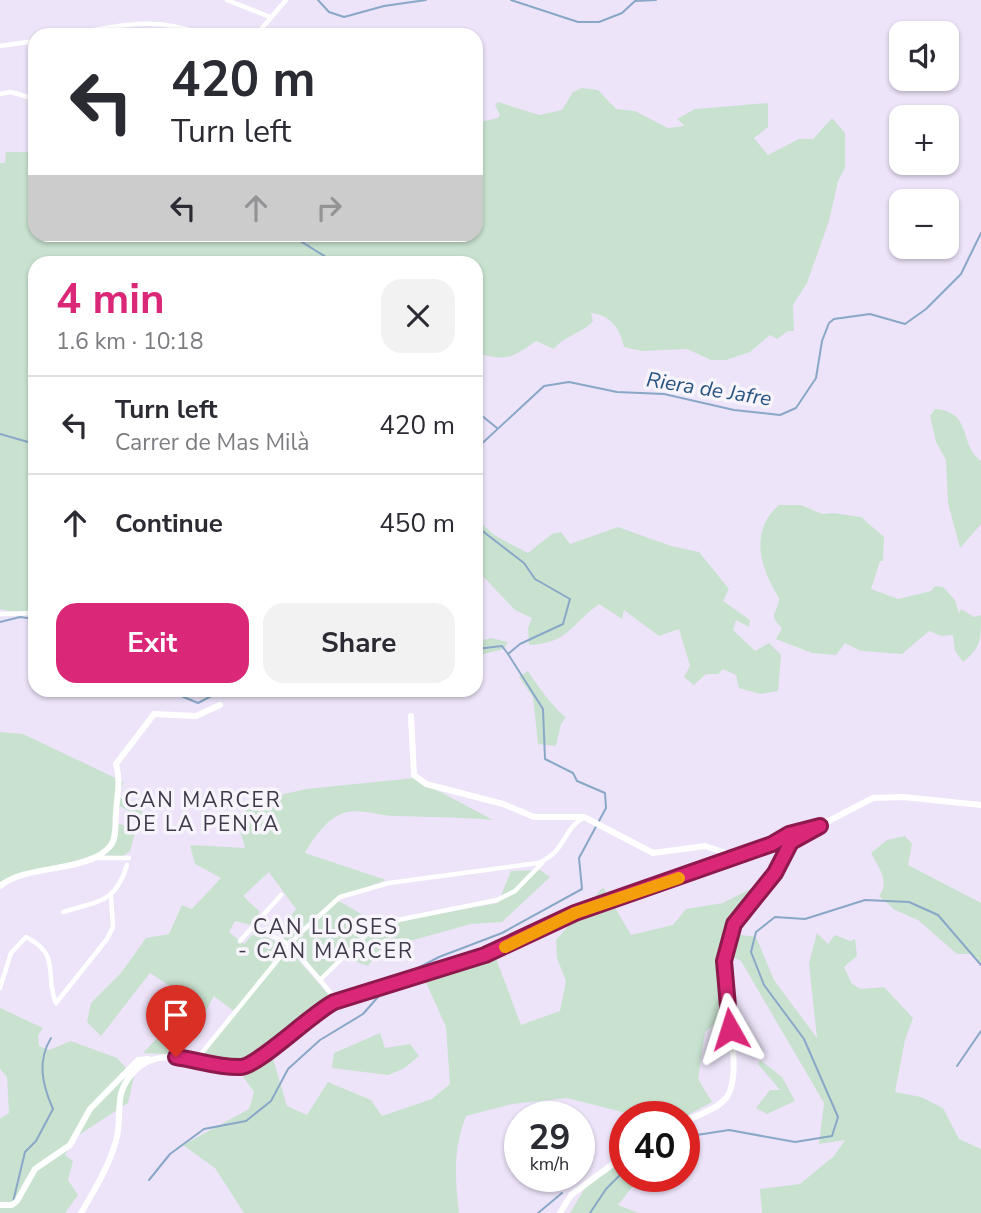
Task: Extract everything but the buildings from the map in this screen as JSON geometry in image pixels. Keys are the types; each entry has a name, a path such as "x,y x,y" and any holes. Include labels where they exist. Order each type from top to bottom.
{"street":[{"path":"227,0 270,18"},
{"path":"262,28 286,0"},
{"path":"112,28 150,22 185,28"},
{"path":"0,46 28,42"},
{"path":"0,94 11,92 28,97"},
{"path":"0,614 28,613"},
{"path":"95,857 111,845 114,839 120,782 116,764 154,714 196,716 220,705"},
{"path":"411,716 414,775 426,784 503,804 534,817 584,817 653,853 705,846 735,856"},
{"path":"700,1114 719,1104 730,1088 733,1052 724,967 734,924 775,873 791,842 873,798 903,797 981,805"},
{"path":"320,980 373,928 398,920 497,900 516,891 545,860 562,847 574,823 584,817"},
{"path":"0,1205 12,1205 17,1201 35,1169 70,1145 90,1109 138,1060 162,1057 248,1066 313,1014 337,1001 485,955 575,913 772,844 789,834 820,826"},
{"path":"0,886 20,875 95,857 129,858"},
{"path":"196,1060 290,945 340,897 389,883 499,870 545,860"},
{"path":"63,912 111,897 122,881 127,865"},
{"path":"240,941 281,895"},
{"path":"0,988 11,953 26,937 36,942 52,964 55,1003 107,939 113,927 111,897"},
{"path":"255,927 290,945 337,1001"},
{"path":"80,1213 116,1142 120,1093 130,1075 150,1059"},
{"path":"560,1213 571,1195 609,1168"}],"green space":[{"path":"582,88 598,90 616,109 635,111 668,128 685,126 677,119 695,109 768,103 768,127 754,138 768,155 799,139 813,139 832,118 845,133 845,168 838,181 829,221 807,283 793,305 794,331 788,331 777,339 770,335 750,352 726,360 711,360 687,349 642,351 624,347 613,324 604,316 591,313 593,321 589,325 563,340 554,349 536,341 514,355 495,357 483,354 483,256 28,256 28,615 0,609 0,163 5,163 6,152 28,152 28,242 483,242 483,121 498,118 500,115 495,105 498,102 539,115 562,110 573,92"},
{"path":"935,409 955,416 969,446 981,461 981,524 960,548 948,503 946,460 936,442 930,416"},
{"path":"779,505 801,505 822,514 861,517 884,537 883,561 880,561 871,589 898,599 931,591 935,586 943,587 955,600 959,613 961,609 974,617 981,615 977,648 963,662 955,651 953,635 942,636 929,631 902,654 861,651 845,643 836,655 812,653 776,639 782,628 774,616 779,598 763,562 761,538 770,515"},
{"path":"483,525 494,535 528,553 552,534 561,532 570,544 618,527 671,546 699,552 729,589 723,601 750,620 749,627 736,620 733,630 755,651 769,643 781,655 778,691 760,694 739,688 736,675 723,669 718,674 706,674 694,685 684,677 690,666 679,629 659,636 624,610 622,619 599,604 561,637 542,644 529,645 528,628 532,618 515,610 483,576"},
{"path":"491,638 508,642 504,649 483,654 483,640"},
{"path":"528,671 546,697 566,717 561,724 556,746 538,744 533,697 519,677"},
{"path":"0,732 23,734 124,782 117,796 140,808 149,823 120,806 116,823 136,829 130,851 123,856 93,855 0,885"},
{"path":"414,778 493,820 388,816 361,812 348,812 335,817 305,853 386,880 335,899 379,924 498,903 511,871 540,870 550,877 502,922 471,924 381,949 368,966 343,957 321,977 279,933 296,909 269,872 243,896 260,912 251,925 235,921 229,932 244,944 256,931 289,949 332,999 300,1019 247,1066 199,1058 236,1013 214,996 181,1055 143,1053 186,1008 187,997 150,973 101,1036 87,1022 91,1003 121,973 146,938 169,934 182,905 192,909 221,878 195,864 190,845 245,848 237,819 254,801 306,789"},
{"path":"905,836 912,844 908,865 981,903 981,964 972,954 957,954 918,920 895,910 879,896 884,880 871,853 887,840"},
{"path":"764,882 740,908 720,948 730,966 734,1009 705,1032 698,1079 712,1102 700,1108 700,1101 609,1101 609,1109 595,1105 595,1101 567,1098 504,1101 504,1106 466,1116 456,1164 459,1213 244,1213 215,1168 183,1145 249,1109 254,1092 243,1077 271,1052 287,1106 307,1115 328,1082 371,1100 382,1116 432,1099 450,1084 446,1027 424,978 494,953 521,1025 560,1011 566,981 557,958 556,940 603,887 631,935 673,925 686,909 723,903"},
{"path":"817,933 828,944 835,935 850,941 855,939 857,956 844,967 852,984 861,989 884,987 913,1018 905,1040 895,1092 921,1097 943,1108 959,1139 981,1149 981,1213 762,1213 760,1189 800,1184 834,1156 845,1140 819,1144 824,1103 741,961 727,954 734,934 756,937 774,980 817,1038 809,963"},
{"path":"0,1008 43,1028 38,1035 39,1046 49,1050 71,1041 117,1058 134,1077 128,1103 74,1138 65,1155 73,1161 68,1180 78,1195 65,1213 0,1213 0,1119 9,1113 7,1077 0,1069"},
{"path":"380,1033 385,1048 410,1044 419,1056 403,1069 388,1075 332,1068 334,1053"},
{"path":"760,1060 782,1077 795,1101 767,1114 756,1108 770,1090 780,1090 758,1064"},
{"path":"609,1171 609,1192 628,1192 618,1205 638,1213 570,1213 583,1192 595,1192 595,1180"}],"waterway":[{"path":"318,0 329,12 344,17 384,6 426,0"},
{"path":"511,0 578,22 599,22 622,13 635,1 656,0"},
{"name":"Riera de Jafre","path":"483,443 544,386 569,382 617,392 664,394 734,410 780,415 796,408 816,378 822,341 829,323 834,319 870,314 905,324 926,309 961,274 981,233"},
{"path":"302,242 324,256"},
{"path":"483,417 497,428"},
{"path":"0,434 28,442"},
{"name":"Riera de Jafre","path":"483,531 524,563 535,579 570,599 563,624 520,644 508,654 502,646 483,648"},
{"name":"Riera de Jafre","path":"0,622 20,617 28,618"},
{"path":"391,982 439,957 502,933 582,889 579,858 606,808 605,793 577,781 573,773 545,759 543,709 508,654"},
{"name":"Riera de Jafre","path":"184,697 198,703 210,697"},
{"path":"700,1135 729,1130 795,1142 832,1136 838,1117 804,1039 764,985 751,952 756,932 775,917 805,919 865,900 909,902 938,915 981,965"},
{"path":"149,1180 170,1154 204,1129 246,1121 271,1101 288,1069 320,1040 363,1014 385,989"},
{"path":"957,1066 981,1031"},
{"path":"13,1202 25,1152 36,1141 53,1109 43,1073 44,1055 51,1038"},
{"path":"590,1213 609,1186"},
{"path":"538,1213 562,1193"}],"slow traffic":[{"path":"505,947 575,913 679,878"}],"district":[{"name":"CAN MARCER DE LA PENYA","path":"203,812"},
{"name":"CAN LLOSES - CAN MARCER","path":"326,939"}],"route":[{"path":"176,1057 230,1066 248,1066 313,1014 334,1002 485,955 575,913 772,844 789,834 820,826 791,842 769,882 734,924 724,961 730,1029"}]}
